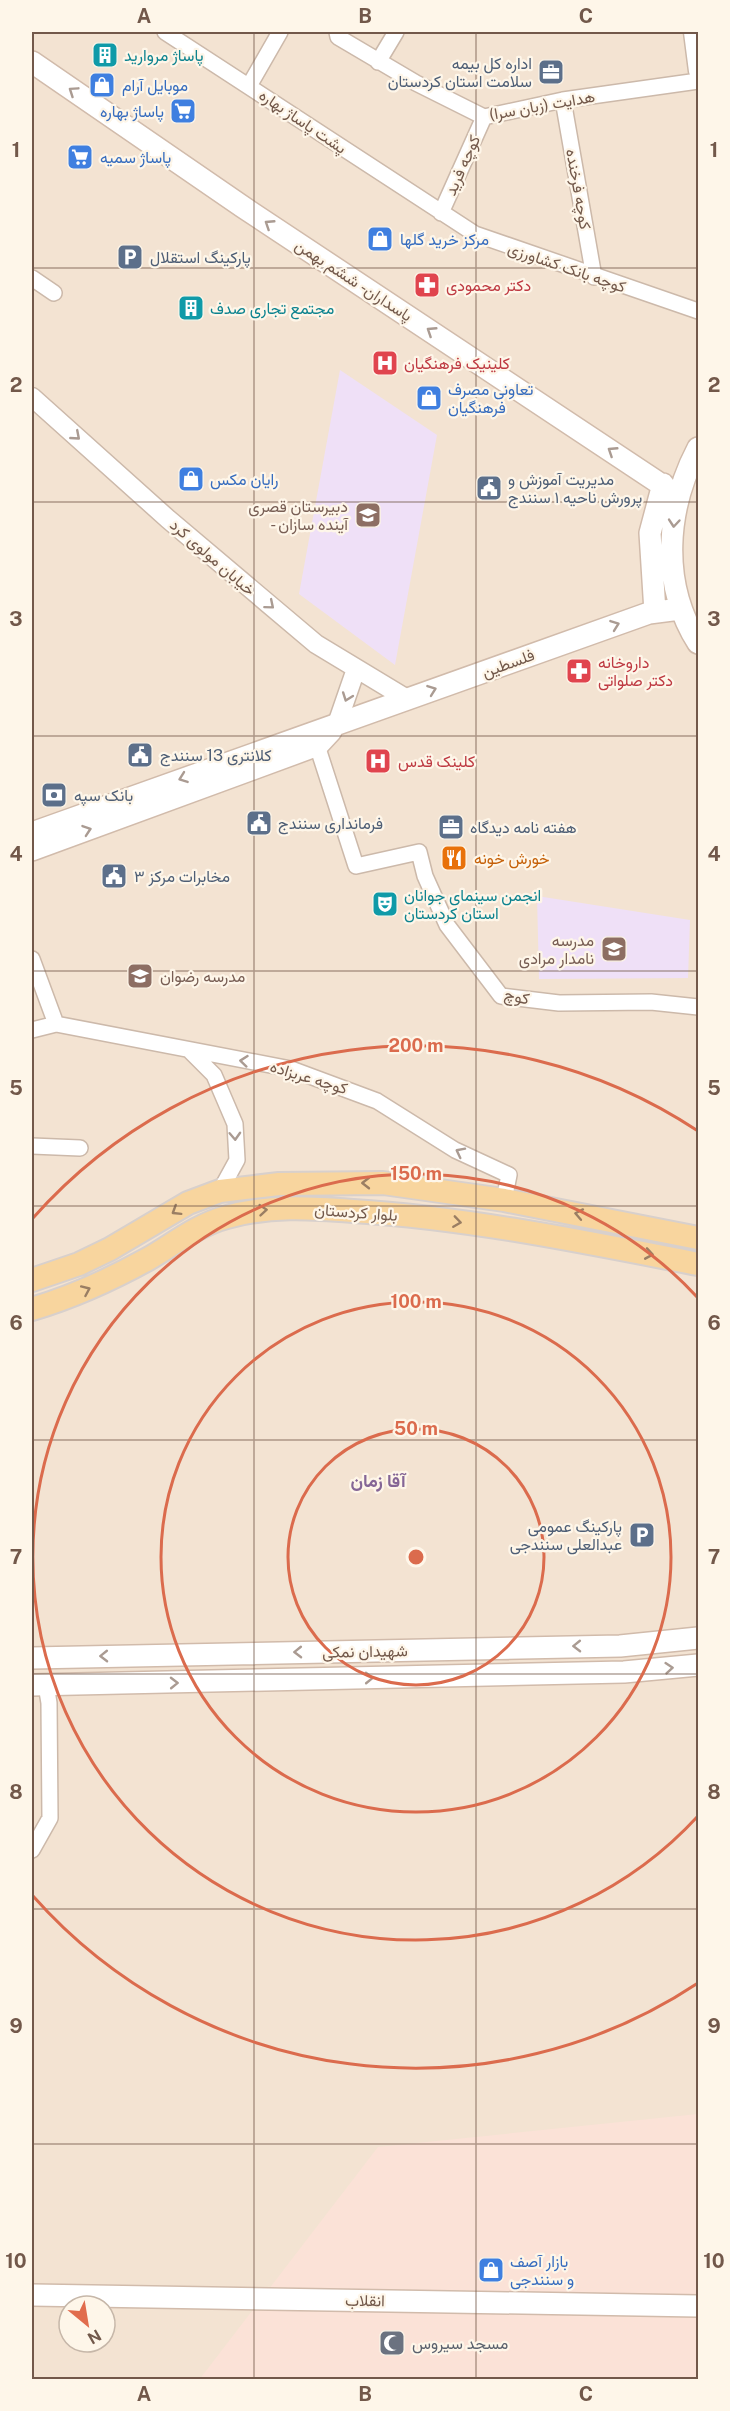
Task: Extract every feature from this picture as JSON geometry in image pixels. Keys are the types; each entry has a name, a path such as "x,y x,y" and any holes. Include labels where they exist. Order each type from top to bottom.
{"main road":[{"name":"پاسداران - ششم بهمن","path":"32,62 243,207 670,490"},
{"path":"655,612 650,533 670,490 699,448"},
{"path":"670,490 674,579 680,609 699,643"},
{"name":"فلسطین","path":"32,850 315,738 337,724 655,612 680,609"},
{"name":"فلسطین","path":"32,833 315,738"},
{"name":"بلوار کردستان","path":"32,1280 79,1264 188,1203 220,1191 281,1184 383,1184 504,1200 699,1238"},
{"name":"بلوار کردستان","path":"32,1309 65,1299 113,1277 204,1225 226,1217 266,1209 320,1209 456,1221 699,1264"},
{"name":"شهیدان نمکی","path":"36,1658 620,1646 699,1638"},
{"path":"620,1646 624,1672"},
{"path":"36,1658 39,1685"},
{"name":"شهیدان نمکی","path":"39,1685 624,1672 699,1665"},
{"name":"انقلاب","path":"32,2281 699,2292"},
{"name":"انقلاب","path":"32,2295 699,2306"}],"street":[{"name":"پشت پاساژ بهاره","path":"165,32 441,213"},
{"path":"249,86 280,32"},
{"path":"378,62 396,32"},
{"path":"693,32 699,71"},
{"name":"هدایت (زبان سرا)","path":"335,34 378,62 484,117 563,100 699,81"},
{"name":"کوچه فرخنده","path":"563,100 594,277"},
{"name":"کوچه فرید","path":"441,213 484,117"},
{"name":"کوچه بانک کشاورزی","path":"441,213 475,234 594,277 699,311"},
{"path":"32,278 54,293"},
{"name":"خیابان مولوی کرد","path":"32,397 316,644 407,699"},
{"path":"337,724 357,669"},
{"name":"کوچ","path":"315,738 356,866 419,852 425,876 447,925 501,996 559,1003 651,1002 699,1007"},
{"path":"32,959 56,1024"},
{"name":"کوچه عربزاده","path":"32,1030 56,1024 291,1069 377,1101 455,1150 508,1175 504,1200"},
{"path":"189,1050 214,1075 235,1124 237,1160 220,1191"},
{"path":"32,1146 80,1148"},
{"path":"32,1850 50,1818 49,1702 39,1685"}],"shaded area":[{"path":"32,32 698,32 698,2379 32,2380"},
{"name":"دبیرستان قصری - آینده سازان","path":"340,370 437,435 395,665 299,594"},
{"name":"مدرسه نامدار مرادی","path":"537,896 690,920 688,978 539,979"},
{"name":"بازار آصف و سنندجی","path":"698,2114 698,2379 199,2380 378,2147"}],"place":[{"name":"پاساژ مروارید","path":"105,55"},
{"name":"اداره کل بیمه سلامت استان کردستان","path":"551,72"},
{"name":"موبایل آرام","path":"102,85"},
{"name":"پاساژ بهاره","path":"183,111"},
{"name":"پاساژ سمیه","path":"80,157"},
{"name":"مرکز خرید گلها","path":"380,239"},
{"name":"پارکینگ استقلال","path":"130,257"},
{"name":"دکتر محمودی","path":"427,285"},
{"name":"مجتمع تجاری صدف","path":"191,308"},
{"name":"کلینیک فرهنگیان","path":"385,363"},
{"name":"تعاونی مصرف فرهنگیان","path":"429,398"},
{"name":"رایان مکس","path":"191,479"},
{"name":"مدیریت آموزش و پرورش ناحیه ۱ سنندج","path":"489,488"},
{"name":"دبیرستان قصری - آینده سازان","path":"368,515"},
{"name":"داروخانه دکتر صلواتی","path":"579,671"},
{"name":"کلانتری 13 سنندج","path":"140,755"},
{"name":"کلینک قدس","path":"378,761"},
{"name":"بانک سپه","path":"54,795"},
{"name":"فرمانداری سنندج","path":"259,823"},
{"name":"هفته نامه دیدگاه","path":"451,827"},
{"name":"خورش خونه","path":"454,858"},
{"name":"مخابرات مرکز ۳","path":"114,876"},
{"name":"انجمن سینمای جوانان استان کردستان","path":"385,904"},
{"name":"مدرسه نامدار مرادی","path":"614,949"},
{"name":"مدرسه رضوان","path":"140,976"},
{"name":"پارکینگ عمومی عبدالعلی سنندجی","path":"642,1535"},
{"name":"بازار آصف و سنندجی","path":"491,2270"},
{"name":"مسجد سیروس","path":"392,2343"}],"district":[{"name":"آقا زمان","path":"378,1481"}]}
